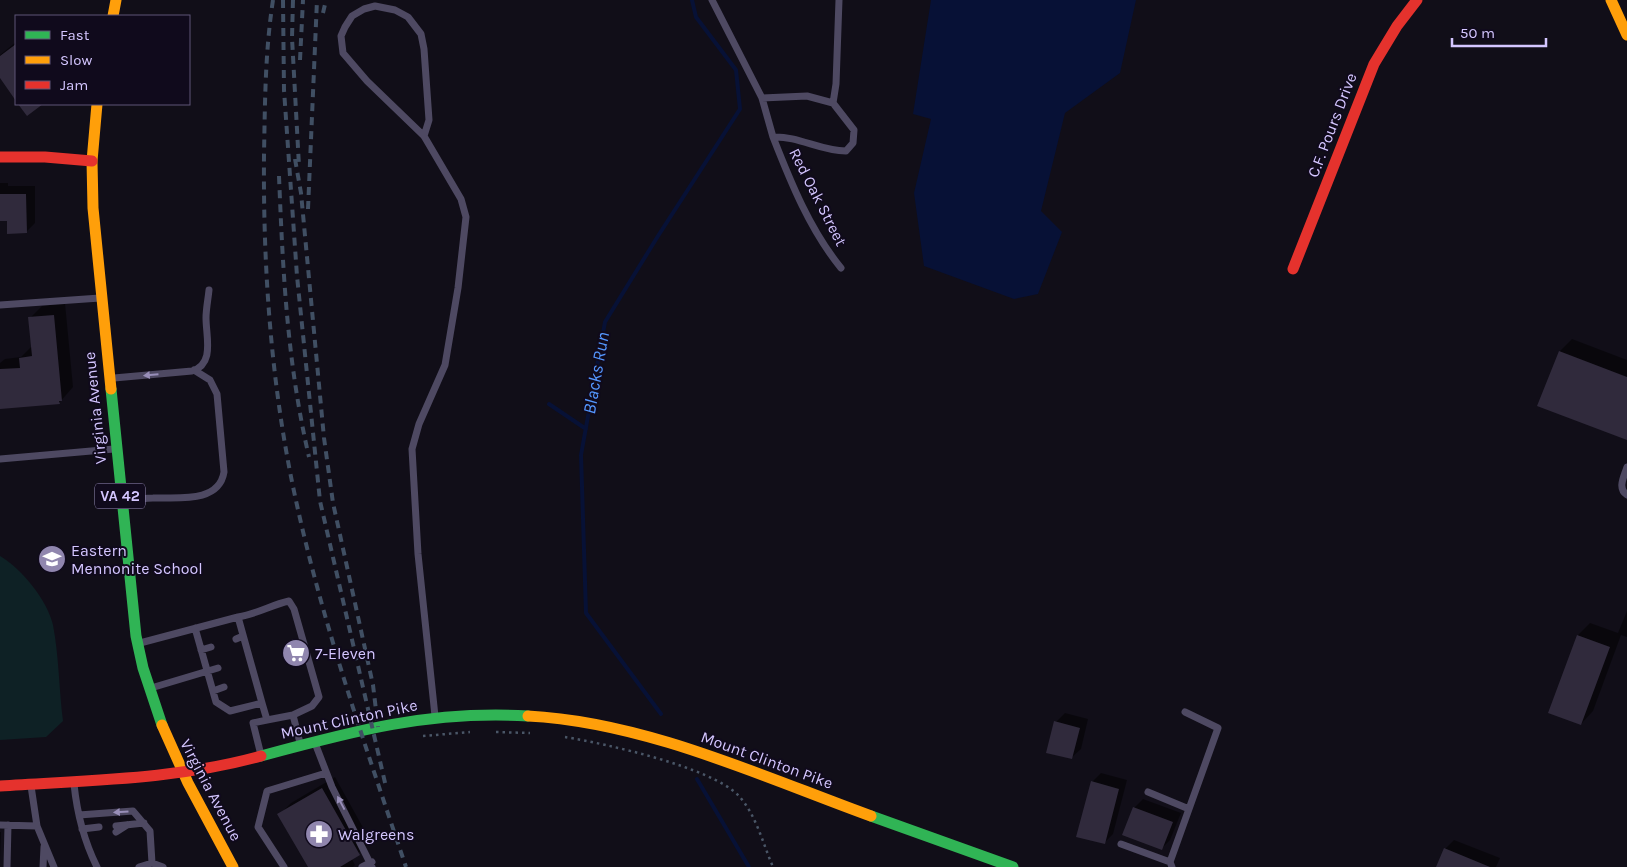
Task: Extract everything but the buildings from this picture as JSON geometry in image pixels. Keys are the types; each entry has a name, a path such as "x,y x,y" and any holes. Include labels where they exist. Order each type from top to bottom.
{"main road":[{"path":"113,15 116,0"},
{"name":"C.F. Pours Drive","path":"1293,269 1374,64 1397,26 1417,0"},
{"path":"1611,0 1627,35"},
{"name":"Virginia Avenue","path":"97,105 92,161 93,208 120,502 137,644 148,689 167,744 229,866"},
{"path":"0,157 45,157 92,161"},
{"name":"Mount Clinton Pike","path":"0,786 181,773 261,756 356,730 435,717 480,714 530,715 586,721 625,730 688,749 1013,867"}],"lane":[{"name":"Red Oak Street","path":"712,0 762,98 773,137 788,176 823,246 841,268"},
{"path":"762,98 807,96 833,103 836,84 839,0"},
{"path":"424,136 429,120 424,49 421,34 408,17 395,10 376,6 364,9 352,16 345,27 341,36 344,54 367,81 424,136 459,195 466,217 458,288 445,365 419,424 412,449 418,554 435,717"},
{"name":"Red Oak Street","path":"773,137 789,137 833,151 846,151 853,143 854,130 833,103"},
{"path":"108,379 194,370 203,366 208,355 206,319 210,290"},
{"path":"0,305 100,298"},
{"path":"120,502 149,498 199,496 214,490 221,482 224,472 217,394 210,380 194,370"},
{"path":"0,459 115,449"},
{"path":"1627,467 1621,486 1623,492 1627,495"},
{"path":"137,644 194,628 257,614 273,604 289,601 294,609 320,698 312,706 293,715 253,723 261,756"},
{"path":"238,617 244,636 246,659 251,679 262,703 267,720"},
{"path":"194,628 216,702 230,712 262,703"},
{"path":"236,639 244,636"},
{"path":"201,650 211,646"},
{"path":"148,689 218,668"},
{"path":"213,691 224,688"},
{"path":"1122,844 1171,864 1218,728 1185,712"},
{"path":"293,715 301,745"},
{"path":"314,741 326,773 372,864 362,867"},
{"path":"284,867 258,827 267,791 326,773"},
{"path":"74,781 79,815 85,828 87,848 97,867"},
{"path":"30,784 37,826 54,867"},
{"path":"1148,792 1189,809"},
{"path":"79,815 133,811 150,831 152,863"},
{"path":"116,826 144,823"},
{"path":"7,867 4,825 37,826"},
{"path":"85,828 99,828"},
{"path":"43,867 44,843"},
{"path":"139,867 152,863 163,867"}],"path":[{"path":"418,736 472,732"},
{"path":"491,732 540,734"},
{"path":"559,736 597,742 654,758 722,783 739,796 751,813 773,867"}],"green space":[{"path":"0,556 25,577 40,596 53,625 63,721 46,737 0,740"}],"water":[{"path":"931,0 1136,0 1120,73 1065,113 1041,211 1062,232 1038,294 1014,299 924,266 914,193 931,119 913,114"}],"waterway":[{"name":"Blacks Run","path":"661,714 586,613 581,455 605,322 740,109 736,70 696,17 692,0"},
{"path":"549,404 586,429"},
{"name":"Blacks Run","path":"697,779 749,867"}],"railway":[{"path":"273,0 266,78 264,198 270,326 280,412 295,496 331,637 406,867"},
{"path":"283,0 284,90 297,276 320,501 386,787"},
{"path":"293,0 292,38 299,166"},
{"path":"300,60 303,0"},
{"path":"308,209 317,0"},
{"path":"323,13 326,0"},
{"path":"295,159 301,193 324,438 333,503 373,685 378,727"},
{"path":"279,176 287,317 296,387 309,457"}],"traffic: fast":[{"path":"111,389 136,636 143,668 162,725"},
{"path":"261,756 328,738 425,719 492,715 528,716"},
{"path":"871,816 1013,867"}],"traffic: slow":[{"path":"113,15 116,0"},
{"path":"1611,0 1627,35"},
{"path":"97,105 92,161 93,208 111,389"},
{"path":"528,716 572,720 659,740 745,768 871,816"},
{"path":"162,725 188,783 233,867"}],"traffic: jam":[{"path":"1293,269 1374,64 1397,26 1417,0"},
{"path":"0,157 45,157 92,161"},
{"path":"0,786 131,778 196,770 261,756"}],"place":[{"name":"Eastern Mennonite School","path":"52,559"},
{"name":"7-Eleven","path":"296,653"},
{"name":"Walgreens","path":"319,834"}]}
